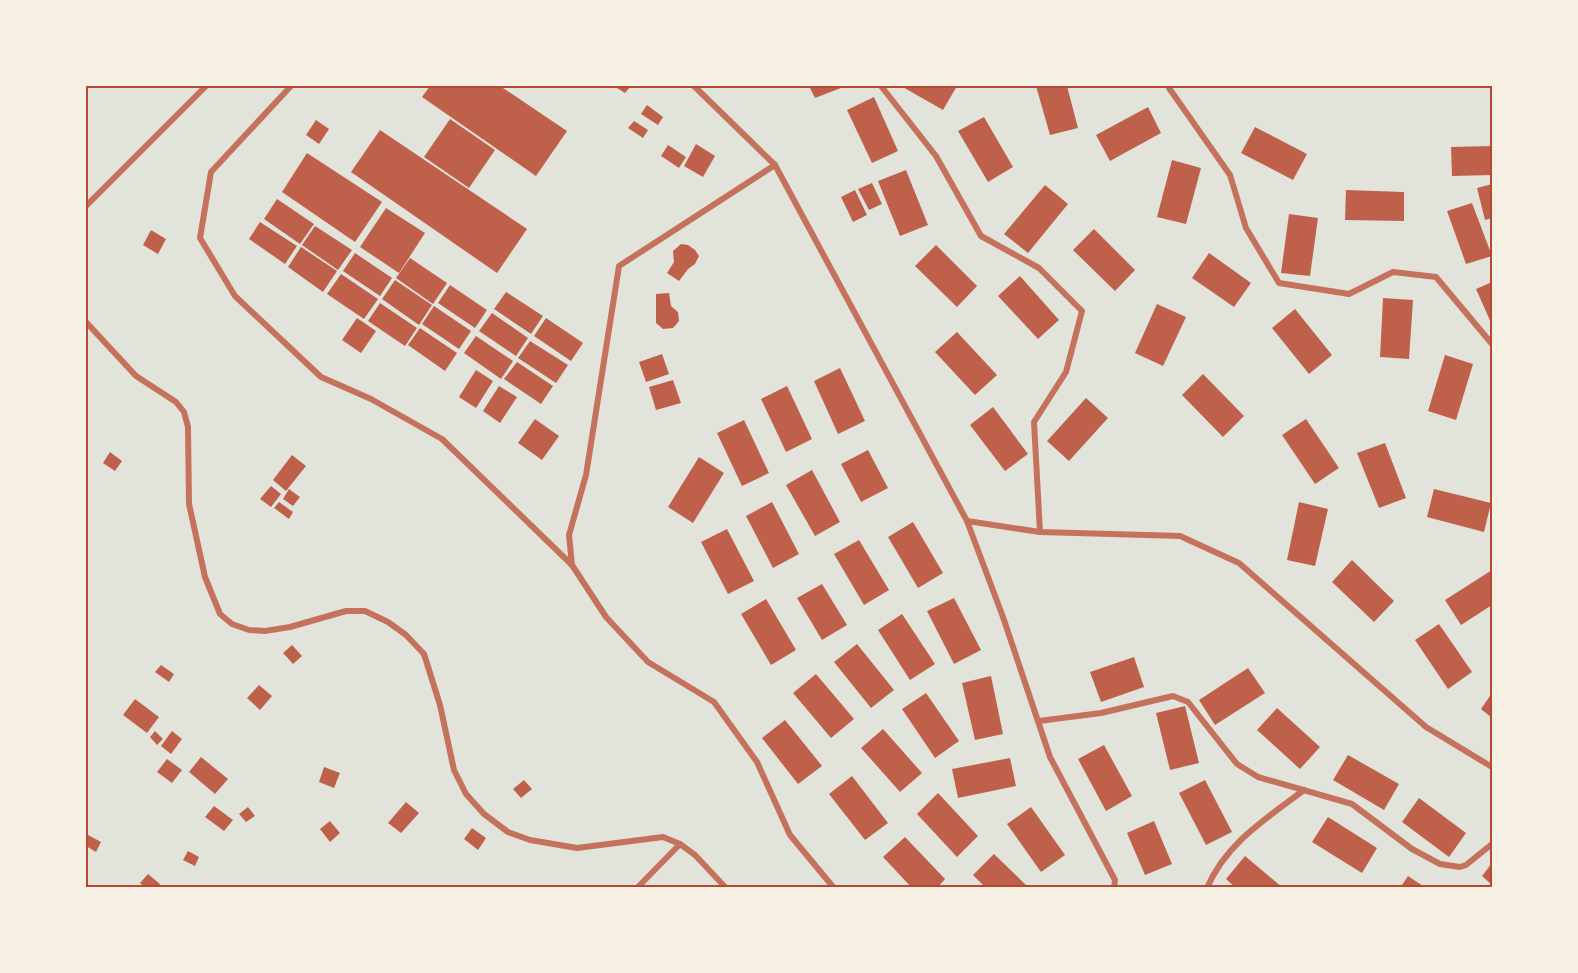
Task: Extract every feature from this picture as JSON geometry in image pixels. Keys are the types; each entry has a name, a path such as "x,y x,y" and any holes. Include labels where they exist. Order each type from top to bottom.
{"street":[{"path":"86,206 206,86"},
{"path":"291,86 211,172 200,238 236,296 321,377 371,399 442,439 572,565 606,617 648,662 714,702 757,762 790,835 834,888"},
{"path":"693,86 775,165 967,521 1003,617 1050,757 1115,880 1114,888"},
{"path":"881,86 936,156 981,236 1039,268 1082,311 1066,372 1034,422 1040,532"},
{"path":"1170,86 1169,88 1230,175 1246,228 1279,283 1349,294 1393,272 1436,277 1492,344"},
{"path":"572,565 569,535 586,475 619,266 775,165"},
{"path":"86,322 136,376 176,402 184,412 188,427 189,504 206,577 220,614 232,624 249,630 265,631 290,627 346,611 365,610 388,622 406,635 424,654 440,705 454,770 466,794 484,814 508,832 530,840 577,848 663,837 680,844 695,855 726,888"},
{"path":"967,521 1040,532 1180,536 1239,563 1426,727 1492,767"},
{"path":"1039,721 1101,713 1173,696 1188,702 1237,764 1258,777 1353,804 1412,849 1440,864 1460,867 1466,865 1492,844"},
{"path":"1208,888 1230,849 1252,829 1304,790"},
{"path":"637,888 680,844"}],"shaded area":[{"path":"86,86 1492,86 1492,887 86,887"}],"building":[{"path":"430,86 500,86 567,131 536,176 422,97"},
{"path":"631,86 625,93 617,88"},
{"path":"809,86 846,86 815,98"},
{"path":"901,86 957,86 943,110"},
{"path":"1036,86 1067,86 1078,128 1050,135"},
{"path":"874,97 898,151 872,163 847,110"},
{"path":"647,105 663,117 658,125 641,114"},
{"path":"1148,107 1161,133 1110,161 1096,135"},
{"path":"984,117 1013,167 988,182 958,131"},
{"path":"450,119 495,150 469,188 424,157"},
{"path":"316,120 329,129 319,144 306,135"},
{"path":"634,121 648,130 643,138 628,128"},
{"path":"1255,127 1307,154 1293,180 1241,153"},
{"path":"380,130 527,229 497,273 351,172"},
{"path":"696,144 715,156 703,177 684,166"},
{"path":"668,145 686,157 679,168 661,156"},
{"path":"1492,146 1492,175 1452,176 1451,147"},
{"path":"307,153 382,202 355,242 282,192"},
{"path":"1172,160 1201,168 1186,224 1157,217"},
{"path":"906,170 928,225 900,236 878,181"},
{"path":"872,183 882,204 869,210 858,189"},
{"path":"1492,184 1492,218 1485,220 1477,188"},
{"path":"1045,185 1068,204 1028,253 1004,234"},
{"path":"855,190 867,215 853,222 841,197"},
{"path":"1346,190 1404,192 1404,221 1345,220"},
{"path":"277,199 314,224 300,244 264,219"},
{"path":"1472,203 1492,256 1466,264 1447,211"},
{"path":"386,208 425,233 399,273 360,247"},
{"path":"1289,214 1318,218 1310,276 1281,273"},
{"path":"260,222 297,246 285,264 249,239"},
{"path":"315,226 352,250 338,270 302,245"},
{"path":"1094,229 1135,270 1115,291 1073,250"},
{"path":"151,230 166,239 158,254 143,245"},
{"path":"681,244 688,245 699,256 695,264 679,281 667,273 674,262 673,251"},
{"path":"936,245 977,286 957,307 915,266"},
{"path":"301,247 337,271 323,292 288,267"},
{"path":"355,253 392,278 380,296 343,271"},
{"path":"1209,253 1251,283 1234,307 1192,278"},
{"path":"410,258 447,283 433,304 396,278"},
{"path":"341,274 378,299 364,319 327,294"},
{"path":"1020,276 1059,320 1038,339 998,296"},
{"path":"395,280 432,305 419,325 382,299"},
{"path":"1492,282 1492,325 1476,289"},
{"path":"450,285 487,310 475,328 438,303"},
{"path":"506,292 543,316 531,334 494,309"},
{"path":"669,293 671,306 678,312 679,321 673,328 663,329 656,323 656,294"},
{"path":"1383,298 1413,300 1409,359 1380,357"},
{"path":"380,303 417,328 405,346 368,321"},
{"path":"1157,304 1186,317 1163,366 1135,353"},
{"path":"434,306 471,331 459,349 422,324"},
{"path":"1295,309 1332,355 1309,374 1272,328"},
{"path":"492,313 528,338 516,356 479,331"},
{"path":"357,318 376,331 361,353 342,340"},
{"path":"546,318 583,343 571,361 534,336"},
{"path":"420,328 457,353 445,371 408,345"},
{"path":"957,332 997,375 975,395 935,352"},
{"path":"476,336 513,361 501,379 464,353"},
{"path":"530,341 568,365 556,383 518,358"},
{"path":"662,354 669,374 646,382 639,362"},
{"path":"1445,355 1473,364 1456,420 1428,411"},
{"path":"517,362 553,386 541,404 504,379"},
{"path":"840,368 865,421 838,434 814,381"},
{"path":"476,370 493,381 476,408 459,397"},
{"path":"1203,374 1244,416 1223,437 1182,395"},
{"path":"673,380 681,403 656,410 649,387"},
{"path":"499,386 517,397 500,423 483,411"},
{"path":"787,386 812,439 786,452 761,399"},
{"path":"1086,398 1108,418 1069,461 1047,441"},
{"path":"993,407 1028,454 1005,471 970,425"},
{"path":"535,419 559,436 542,460 518,443"},
{"path":"1306,419 1339,468 1315,484 1282,435"},
{"path":"744,420 769,473 742,486 717,433"},
{"path":"1385,443 1406,498 1379,508 1357,453"},
{"path":"868,450 888,488 861,502 841,464"},
{"path":"110,452 122,461 115,471 103,463"},
{"path":"292,455 306,466 286,491 273,480"},
{"path":"699,457 724,473 693,523 668,507"},
{"path":"812,470 840,522 815,536 786,485"},
{"path":"271,486 281,494 271,507 260,499"},
{"path":"289,489 300,497 293,506 283,499"},
{"path":"1434,489 1491,503 1484,532 1427,517"},
{"path":"279,502 293,512 289,519 274,508"},
{"path":"772,502 799,554 773,568 746,516"},
{"path":"1299,502 1328,509 1315,566 1287,560"},
{"path":"913,522 943,573 918,588 888,537"},
{"path":"727,529 754,581 728,594 701,542"},
{"path":"859,540 889,590 864,605 834,554"},
{"path":"1352,560 1394,601 1374,622 1332,582"},
{"path":"1492,570 1492,605 1461,625 1445,600"},
{"path":"822,584 847,625 822,640 797,598"},
{"path":"954,598 981,650 954,664 927,611"},
{"path":"766,599 796,650 771,665 741,614"},
{"path":"902,614 935,664 910,680 878,630"},
{"path":"1439,624 1472,672 1448,689 1415,640"},
{"path":"857,644 894,690 871,708 834,662"},
{"path":"292,645 302,656 293,664 283,653"},
{"path":"1134,657 1144,687 1101,702 1090,672"},
{"path":"161,665 174,674 169,682 155,672"},
{"path":"1248,668 1265,693 1215,725 1199,700"},
{"path":"816,674 854,719 831,738 793,693"},
{"path":"991,676 1003,734 975,740 962,683"},
{"path":"259,685 272,696 260,710 247,698"},
{"path":"926,693 959,741 935,758 902,709"},
{"path":"1492,693 1492,718 1481,709"},
{"path":"135,699 159,717 147,733 123,715"},
{"path":"1185,706 1199,763 1170,770 1156,713"},
{"path":"1277,708 1320,747 1300,769 1257,730"},
{"path":"785,720 822,766 798,784 762,738"},
{"path":"883,729 922,773 900,792 861,748"},
{"path":"155,731 163,739 157,745 150,737"},
{"path":"172,731 182,739 171,754 161,746"},
{"path":"1104,745 1132,796 1106,811 1078,759"},
{"path":"1348,755 1399,784 1384,810 1333,780"},
{"path":"201,757 228,779 215,794 189,772"},
{"path":"1010,758 1016,786 958,798 952,769"},
{"path":"167,759 182,770 172,783 157,772"},
{"path":"324,767 340,773 334,788 319,782"},
{"path":"852,776 888,823 865,840 829,794"},
{"path":"524,780 532,789 521,798 513,789"},
{"path":"1205,780 1232,832 1206,845 1179,793"},
{"path":"938,793 978,836 957,857 917,814"},
{"path":"1419,798 1466,833 1449,857 1402,822"},
{"path":"406,802 419,813 401,833 388,823"},
{"path":"214,806 233,820 224,831 205,817"},
{"path":"248,807 255,816 246,822 239,814"},
{"path":"1031,807 1065,855 1041,872 1007,824"},
{"path":"1328,817 1377,848 1362,873 1312,842"},
{"path":"330,821 340,833 330,842 320,829"},
{"path":"1154,821 1172,864 1145,875 1127,833"},
{"path":"472,828 486,838 478,850 464,839"},
{"path":"88,835 101,842 96,852 86,846"},
{"path":"905,837 945,879 937,888 912,888 883,857"},
{"path":"188,851 199,857 195,866 183,860"},
{"path":"994,854 1029,888 986,888 973,875"},
{"path":"1245,856 1283,888 1236,888 1226,879"},
{"path":"1492,863 1492,885 1482,876"},
{"path":"148,874 160,884 157,888 146,888 140,883"},
{"path":"1408,876 1426,888 1400,888"}]}
